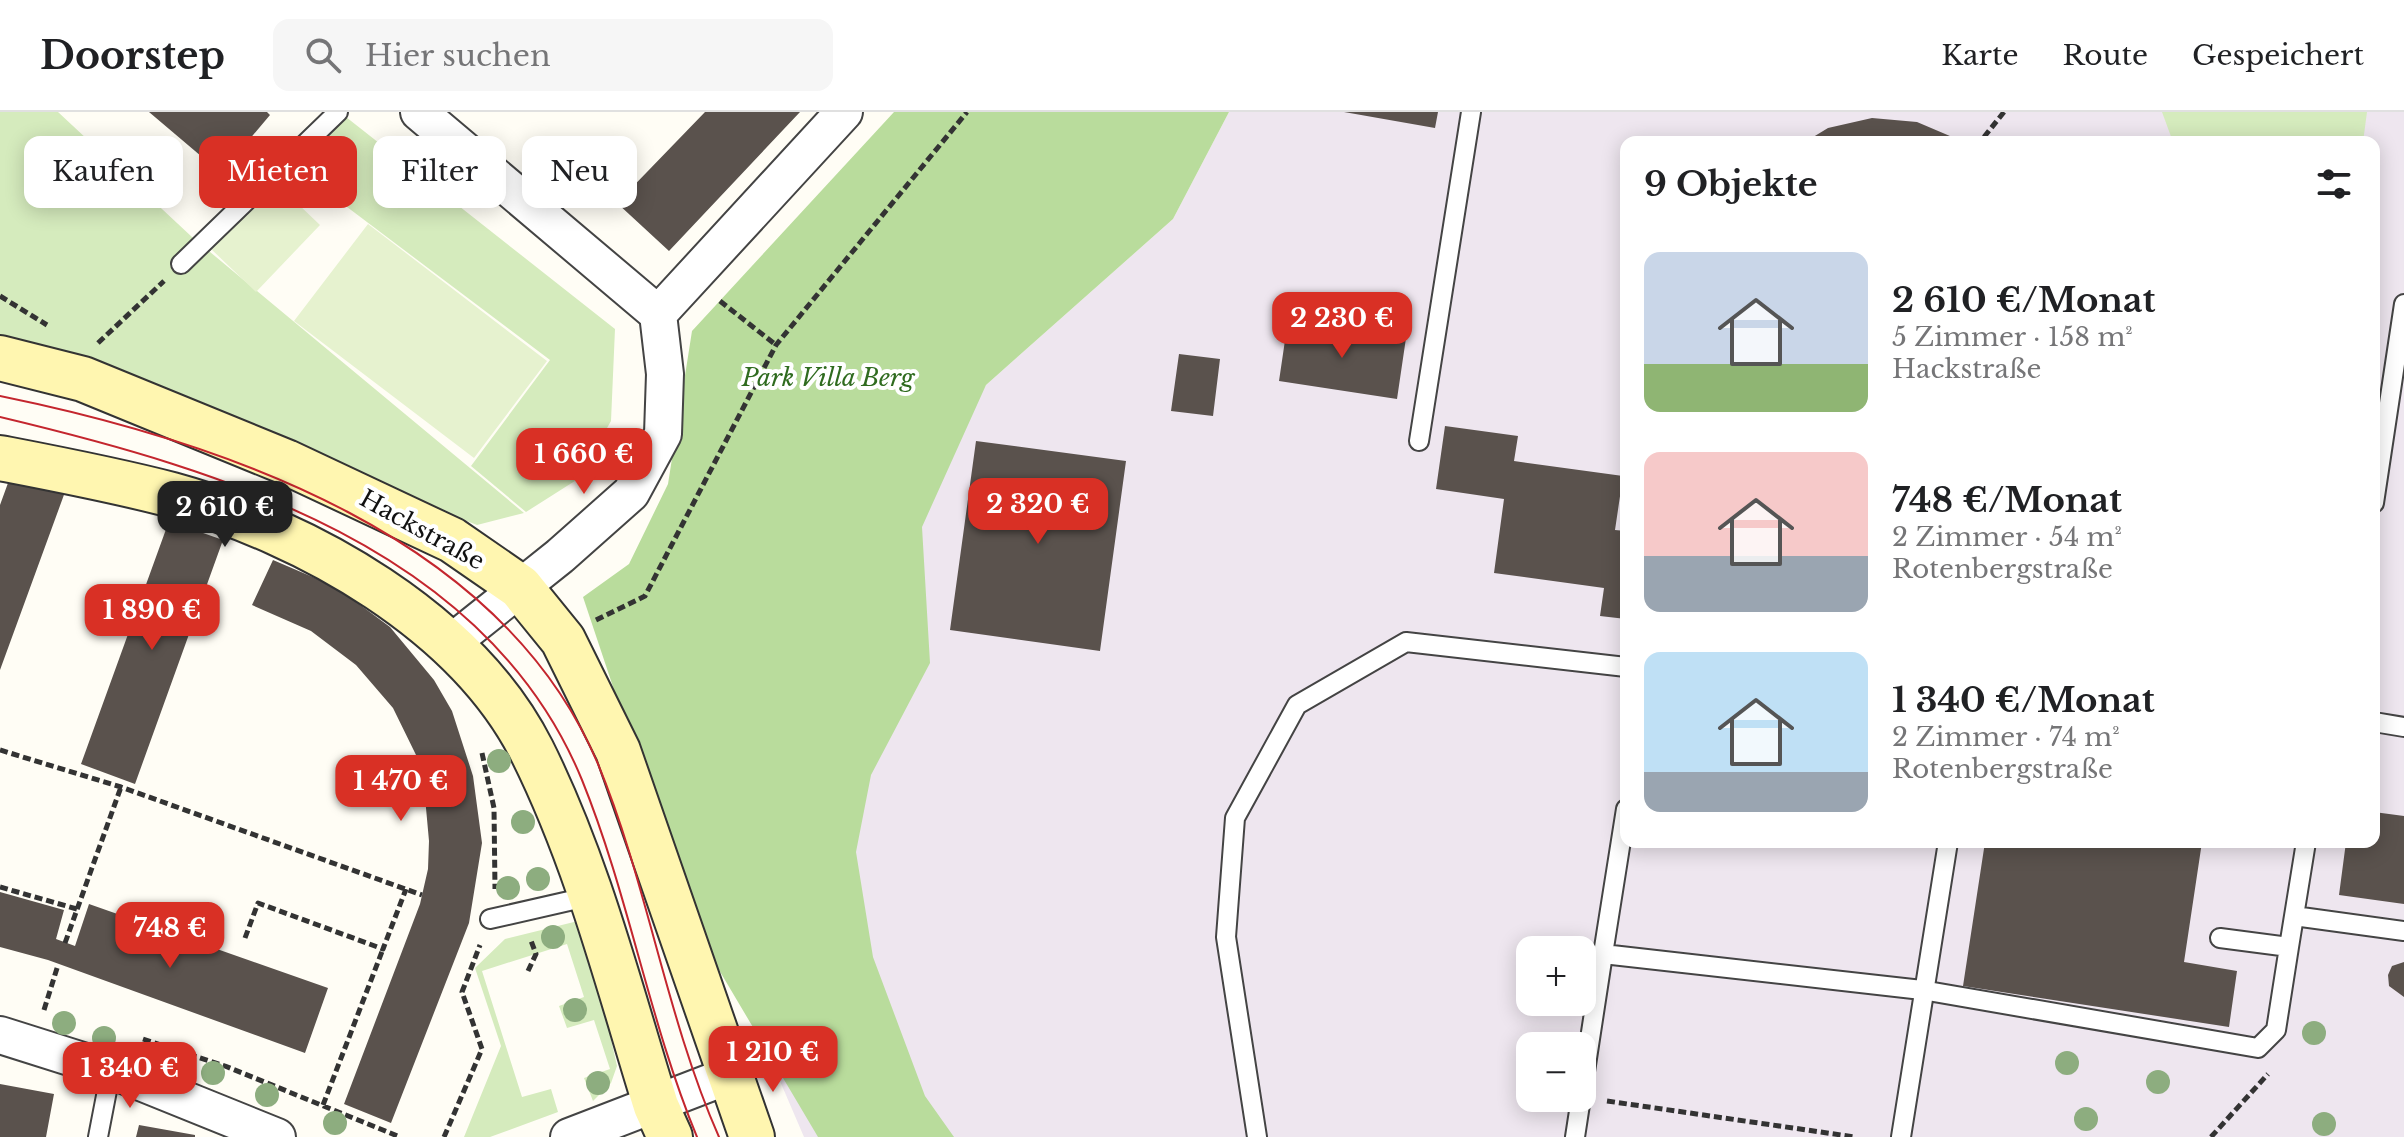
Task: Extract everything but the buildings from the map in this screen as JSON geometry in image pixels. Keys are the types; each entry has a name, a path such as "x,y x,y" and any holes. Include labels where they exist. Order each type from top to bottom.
{"main road":[{"name":"Hackstraße","path":"0,358 83,379 363,496 452,540 520,587 563,640 618,751 752,1137"},
{"path":"0,458 173,495 251,522 335,563 451,643 506,710 531,749 562,817 591,896 663,1121"}],"street":[{"path":"419,112 658,314 665,374 663,434 631,493 451,643"},
{"path":"658,314 844,112"},
{"path":"17,1040 111,1070 277,1137"},
{"path":"569,1137 663,1121 730,1075"}],"lane":[{"path":"181,264 338,112"},
{"path":"1419,441 1471,112"},
{"path":"2380,463 2404,304"},
{"path":"1257,1137 1226,937 1235,818 1297,705 1406,642 1620,666"},
{"path":"2380,723 2404,727"},
{"path":"1594,1032 1620,847"},
{"path":"1901,1137 1947,848"},
{"path":"1603,954 1922,990 2258,1048 2276,1030 2305,848"},
{"path":"490,919 591,896"},
{"path":"2294,916 2404,931"},
{"path":"2220,938 2289,947"},
{"path":"98,1137 111,1070"},
{"path":"1575,1137 1582,1112"}],"path":[{"path":"620,605 645,596 776,345 967,112"},
{"path":"1985,136 2004,112"},
{"path":"83,379 90,351 181,264"},
{"path":"691,279 776,345"},
{"path":"0,750 121,787 422,895"},
{"path":"65,943 121,787"},
{"path":"0,887 15,894 77,909"},
{"path":"323,1105 406,889"},
{"path":"245,938 258,903 383,949"},
{"path":"17,1040 45,1006 58,965"},
{"path":"30,1002 60,1011"},
{"path":"2211,1137 2268,1075 2276,1030"},
{"path":"135,1036 225,1066 400,1137"},
{"path":"1596,1097 1855,1137"}],"shaded area":[{"path":"1229,112 2404,112 2404,1137 804,1137 707,911 986,385 1173,219"}],"green space":[{"path":"0,112 58,112 84,136 24,136 24,208 161,208 524,513 477,525 62,360 0,348"},
{"name":"Park Villa Berg","path":"894,112 1229,112 1173,219 986,385 922,527 930,663 871,775 856,852 873,957 925,1096 954,1137 818,1137 693,926 583,597 629,564 668,484 692,331"},
{"path":"2162,112 2367,112 2364,136 2171,136"},
{"path":"346,117 373,138 373,208 461,208 615,329 611,421 578,479 526,512 471,466 550,360 348,208 357,208 357,136 329,136"},
{"path":"248,208 302,208 320,225 256,292 210,248"},
{"path":"368,224 547,361 474,458 294,321"},
{"path":"578,921 601,995 617,1066 611,1083 593,1101 584,1078 610,1069 594,1020 567,1028 559,1006 584,997 567,944 482,971 522,1097 551,1089 558,1112 490,1137 464,1137 501,1046 475,968 505,939"}],"tram line":[{"path":"0,396 175,441 263,473 347,512 426,559 496,617 554,685 598,764 631,856 685,1045 719,1137"},
{"path":"0,417 171,463 257,494 339,531 415,577 482,633 539,700 582,780 613,868 665,1049 697,1137"}]}
